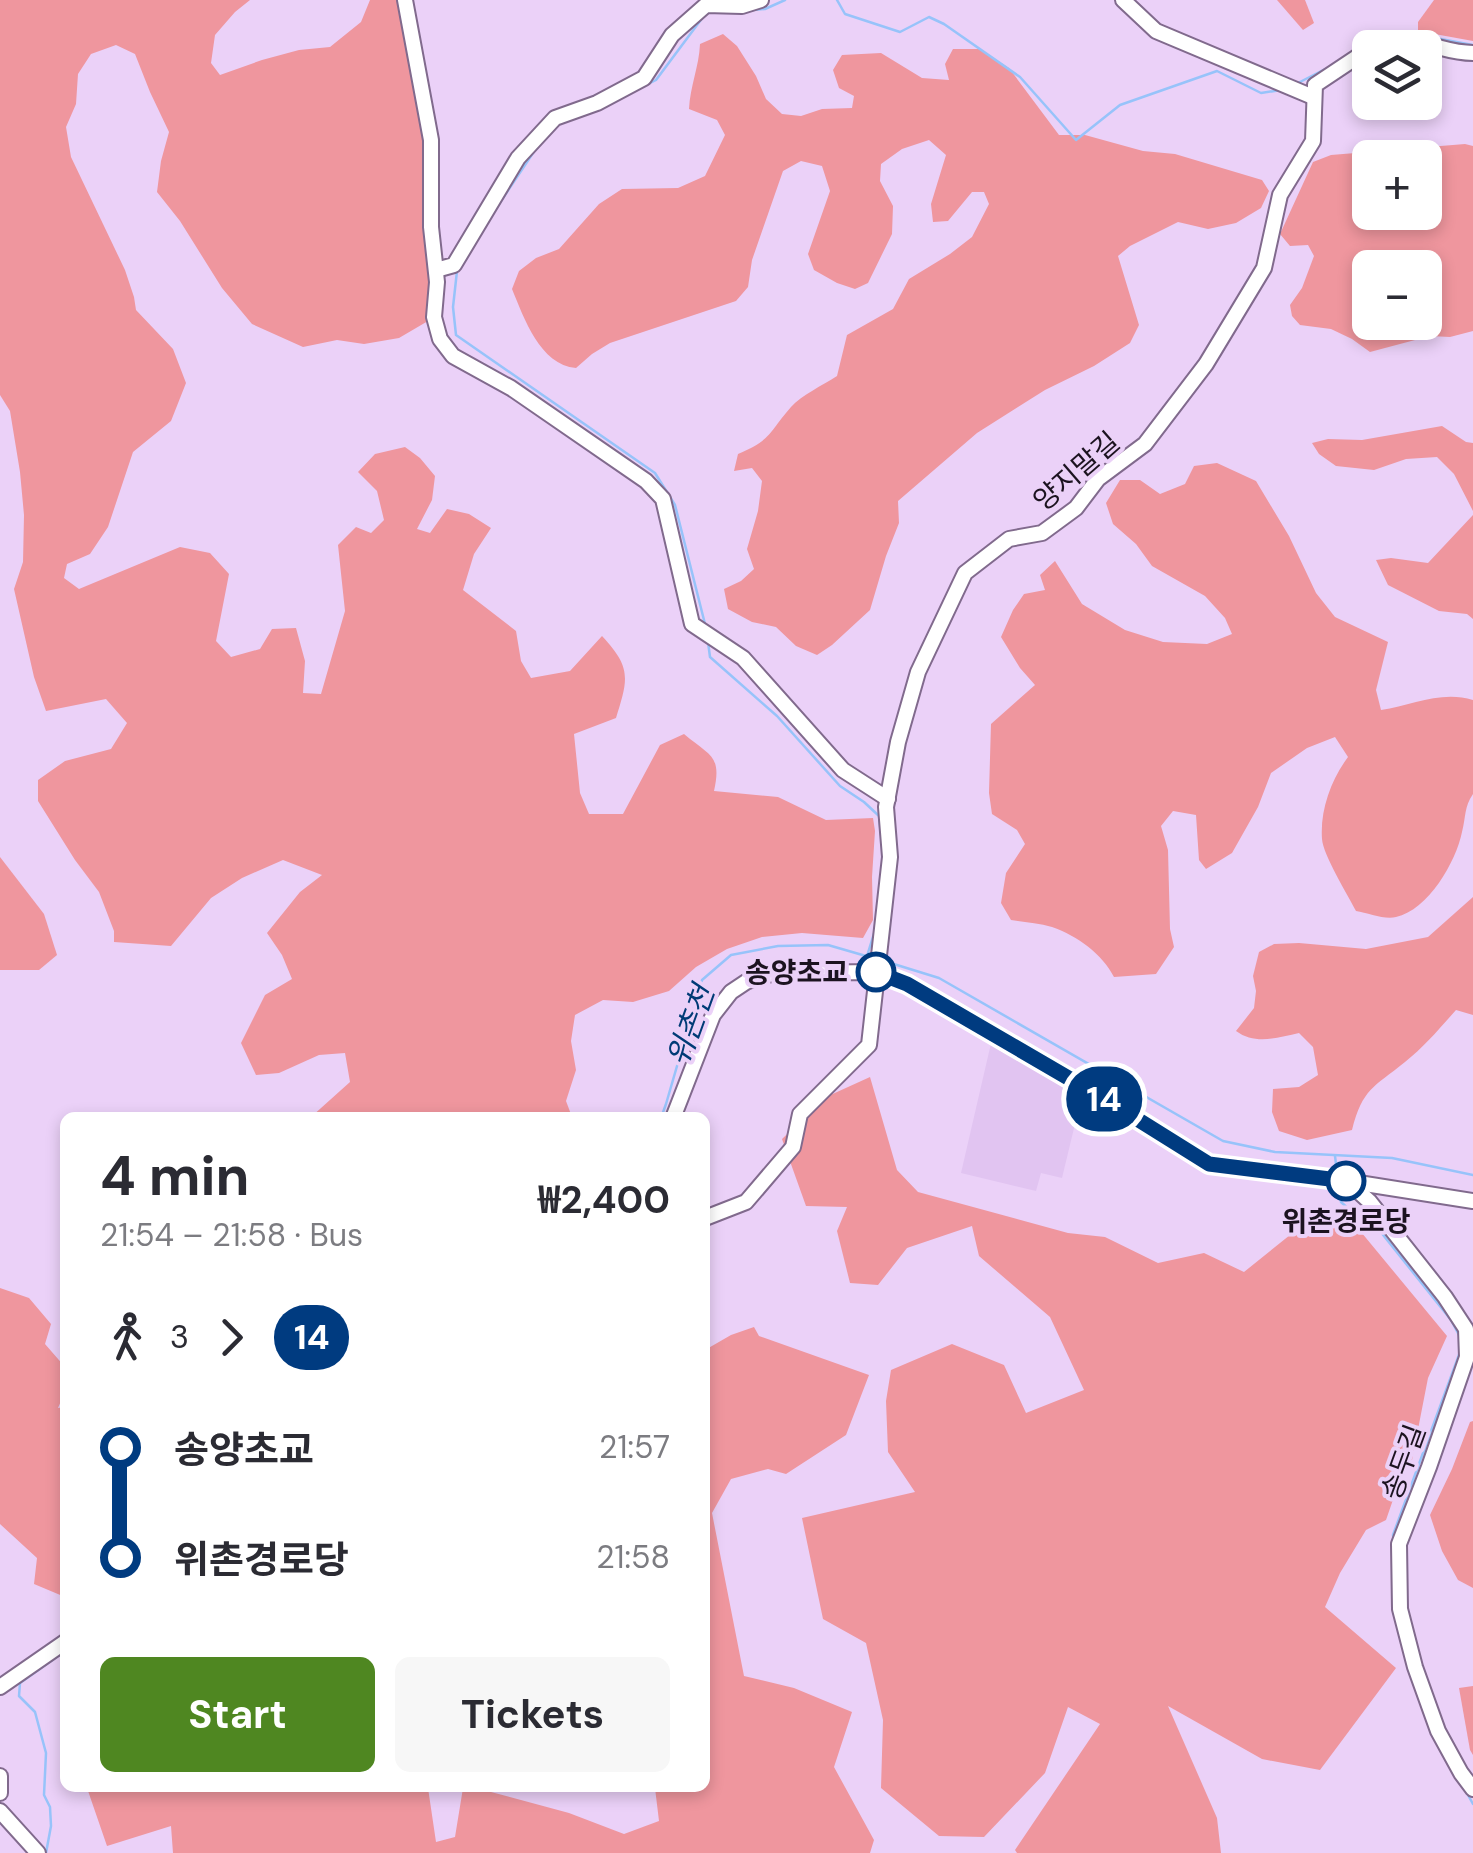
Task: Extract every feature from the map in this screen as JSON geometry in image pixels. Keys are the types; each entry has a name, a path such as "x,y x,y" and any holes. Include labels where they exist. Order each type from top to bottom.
{"street":[{"path":"406,0 431,140 430,209 436,328 440,339 453,356 511,388 646,481 663,499 692,624 744,658 843,770 888,798"},
{"path":"436,270 454,264 518,158 556,118 644,78 672,35 706,5 742,6 761,0"},
{"path":"1124,0 1156,32 1313,97 1315,85 1352,60"},
{"path":"1442,47 1473,53"},
{"name":"양지말길","path":"710,1216 746,1202 793,1146 800,1114 870,1045 890,857 886,807 898,742 918,672 965,573 1009,539 1042,533 1076,508 1098,479 1145,444 1206,364 1264,268 1280,195 1313,140 1313,97"},
{"path":"675,1112 713,1015 731,992 762,976 786,972 876,969 1113,1104 1209,1164 1473,1202"},
{"name":"송두길","path":"1346,1181 1370,1202 1466,1330 1467,1356 1399,1544 1400,1609 1415,1667 1438,1731 1473,1790"},
{"path":"0,1688 60,1646"},
{"path":"0,1776 0,1793"},
{"path":"0,1811 38,1853"}],"shaded area":[{"path":"0,0 250,0 215,35 211,63 220,75 299,50 330,47 361,22 370,0 404,0 429,116 424,176 436,286 428,321 399,338 364,344 337,340 303,347 252,324 222,288 157,192 169,132 135,54 116,45 91,54 78,74 76,104 66,127 71,157 125,270 136,310 173,349 186,383 171,421 133,452 108,527 90,554 67,564 64,578 79,589 180,547 210,553 229,574 216,641 231,657 260,649 272,629 296,628 305,661 303,693 321,694 345,611 338,545 356,527 371,533 384,520 377,491 358,472 375,454 405,447 435,476 432,500 417,529 430,533 447,509 469,514 491,528 474,554 463,590 516,631 521,661 531,678 570,671 602,636 619,657 625,683 616,718 574,734 580,793 589,814 623,814 660,745 684,734 712,757 716,770 714,791 778,797 826,820 873,818 873,920 863,938 802,933 762,937 727,949 696,967 669,991 633,1002 603,1000 575,1015 571,1041 576,1070 566,1101 570,1112 317,1112 350,1082 345,1053 319,1055 279,1073 256,1075 241,1043 265,995 292,979 267,933 300,892 322,875 283,860 242,878 211,898 171,946 114,942 114,931 99,892 38,801 38,780 65,761 111,749 127,723 106,699 46,711 14,589 23,562 24,515 10,411 0,395"},
{"path":"1277,0 1305,0 1314,23 1303,30"},
{"path":"1434,0 1473,0 1473,41 1442,35 1442,30 1418,30 1418,22"},
{"path":"723,34 737,46 766,99 782,114 801,116 822,109 852,108 854,96 839,88 833,70 842,55 881,53 922,78 949,80 945,64 953,49 979,49 1009,68 1059,135 1085,135 1143,151 1175,154 1262,180 1269,191 1261,208 1236,223 1208,229 1178,222 1118,256 1139,325 1130,343 977,433 898,501 899,523 870,610 817,655 796,646 776,627 752,622 728,609 724,589 754,569 747,549 762,481 752,468 734,471 738,454 764,439 801,398 837,376 847,335 893,309 909,279 972,237 989,204 984,192 972,192 948,221 933,222 931,204 946,155 929,140 902,149 881,164 880,181 893,206 892,234 868,283 855,289 814,270 808,254 830,191 822,166 801,161 783,171 752,260 748,287 736,301 610,343 576,368 563,365 543,349 512,289 519,271 536,258 559,249 599,204 622,189 678,188 705,176 725,135 717,120 689,109 690,101 700,44"},
{"path":"1442,146 1473,146 1473,331 1442,337 1442,250 1352,250 1352,339 1331,329 1300,325 1292,316 1290,305 1302,288 1314,256 1308,245 1290,246 1280,234 1313,162 1352,153 1352,230 1442,230"},
{"path":"1353,340 1415,340 1370,352"},
{"path":"1442,426 1473,443 1473,511 1454,474 1437,457 1406,459 1374,470 1336,466 1319,454 1312,443 1328,439 1362,440"},
{"path":"1217,463 1256,481 1289,536 1316,593 1335,617 1388,642 1376,690 1381,710 1438,697 1473,700 1473,794 1459,844 1439,883 1419,905 1392,918 1356,911 1323,846 1325,806 1336,775 1348,757 1335,737 1307,748 1271,773 1258,807 1232,853 1206,869 1199,860 1196,815 1173,811 1161,826 1168,850 1174,947 1156,974 1114,977 1096,953 1071,935 1052,927 1011,920 1001,903 1006,873 1025,844 1017,830 992,814 991,724 1035,685 1001,637 1024,594 1045,590 1040,575 1055,561 1082,604 1125,630 1163,642 1207,644 1232,634 1225,618 1205,596 1152,566 1136,544 1113,524 1106,503 1120,480 1140,480 1160,494 1185,484 1194,466"},
{"path":"1473,515 1473,619 1467,614 1439,611 1388,585 1376,560 1428,563"},
{"path":"0,857 44,914 57,955 39,970 0,970"},
{"path":"1473,897 1473,1015 1456,1010 1419,1050 1377,1084 1360,1105 1352,1130 1307,1140 1279,1131 1272,1112 1273,1089 1299,1087 1318,1075 1313,1047 1299,1033 1258,1039 1236,1031 1254,1008 1253,976 1259,952 1274,944 1366,949 1428,937"},
{"path":"992,1039 1082,1095 1062,1178 1041,1173 1036,1191 961,1173"},
{"path":"870,1077 897,1170 918,1192 1068,1233 1105,1237 1158,1263 1204,1253 1244,1272 1300,1227 1347,1215 1447,1336 1428,1378 1412,1460 1386,1520 1366,1530 1325,1607 1396,1668 1320,1770 1262,1759 1168,1706 1217,1818 1221,1853 1017,1853 1015,1850 1100,1724 1068,1707 1045,1773 984,1837 939,1836 881,1788 883,1720 866,1643 823,1619 802,1518 915,1492 888,1452 886,1401 891,1370 952,1344 1004,1365 1026,1413 1084,1390 1050,1317 979,1256 972,1226 907,1248 878,1285 850,1283 837,1231 847,1207 806,1206 782,1139 826,1097"},
{"path":"0,1288 29,1298 51,1324 45,1344 60,1361 60,1595 34,1584 37,1558 0,1524"},
{"path":"754,1327 759,1336 869,1375 846,1435 786,1474 768,1469 731,1479 712,1513 744,1676 794,1688 852,1712 834,1767 874,1840 870,1853 173,1853 171,1826 107,1846 88,1792 429,1792 436,1842 455,1837 462,1792 491,1792 569,1813 624,1834 659,1821 655,1792 710,1792 710,1347"},
{"path":"1473,1421 1473,1588 1458,1580 1442,1551 1430,1515"},
{"path":"1473,1686 1473,1755 1459,1688"}],"waterway":[{"path":"753,10 785,0"},
{"path":"837,0 845,14 900,32 929,17 944,24 1020,77 1076,140 1120,105 1217,71 1261,93 1281,90"},
{"path":"603,107 656,80 706,13 720,12"},
{"path":"1442,39 1473,45"},
{"path":"1298,83 1335,64"},
{"path":"495,210 535,150"},
{"path":"457,271 453,307 456,335 655,473 675,505 705,624"},
{"path":"708,642 710,657 777,716 840,786 879,816 881,835"},
{"path":"867,956 876,927"},
{"name":"위촌천","path":"663,1112 702,980 731,955 778,946 828,945 866,956"},
{"name":"위촌천","path":"884,961 939,978 1223,1141 1275,1152 1392,1158 1473,1175"},
{"path":"1335,1156 1337,1172"},
{"path":"1339,1188 1341,1202 1372,1221 1459,1335"},
{"path":"1394,1542 1393,1535 1460,1352"},
{"path":"1399,1630 1405,1656"},
{"name":"위촌천","path":"46,1853 51,1826 50,1807 44,1795 46,1753 35,1712 19,1696 20,1683 60,1655"},
{"path":"1463,1786 1473,1804"}],"bus line":[{"name":"14","path":"876,972 907,984 1209,1164 1346,1181"}],"place":[{"name":"송양초교","path":"876,972"},
{"name":"위촌경로당","path":"1346,1181"}]}
